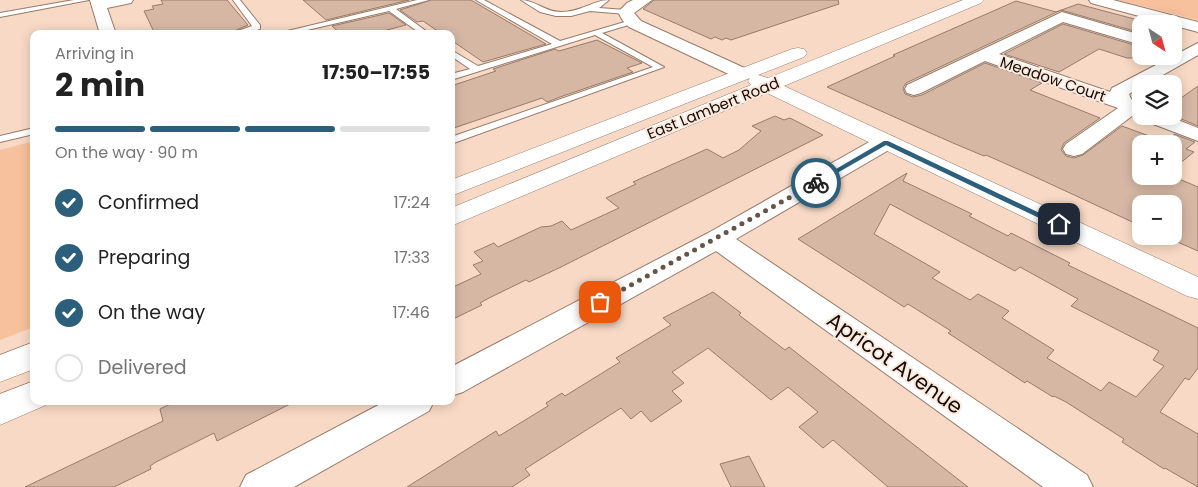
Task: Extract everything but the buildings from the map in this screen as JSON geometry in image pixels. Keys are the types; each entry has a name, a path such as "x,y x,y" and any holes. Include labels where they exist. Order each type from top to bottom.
{"main road":[{"path":"909,10 935,0"},
{"name":"East Lambert Road","path":"455,216 656,131 976,0"},
{"name":"East Lambert Road","path":"455,187 813,47"},
{"path":"743,74 1198,289"},
{"path":"0,369 30,357"},
{"path":"0,410 30,397"}],"street":[{"path":"106,30 94,2 126,0"},
{"path":"645,0 632,6 629,16 743,74"},
{"path":"1096,0 1198,27"},
{"name":"Meadow Court","path":"914,89 1062,17 1132,37"},
{"path":"1148,75 1191,50"},
{"name":"Meadow Court","path":"984,55 1132,109"},
{"path":"1132,84 1119,92 1132,106"},
{"path":"1074,149 1132,113"},
{"name":"Meadow Court","path":"1173,125 1198,135"},
{"path":"455,381 717,239 886,142"},
{"name":"Apricot Avenue","path":"717,239 1074,487"},
{"path":"259,487 411,405"}],"lane":[{"path":"236,0 257,27 247,30"},
{"path":"296,30 426,0"},
{"path":"479,0 559,44"},
{"path":"524,0 549,13 569,13 599,6 606,0"},
{"path":"0,16 94,2"},
{"path":"390,8 420,30"},
{"path":"588,8 629,16"},
{"path":"455,76 595,32 629,16"},
{"path":"455,140 660,67 595,32"},
{"path":"455,55 476,69"},
{"path":"0,139 30,132"}],"shaded area":[{"path":"1118,0 1198,0 1198,20"},
{"path":"30,142 30,329 0,340 0,150"}],"way so far":[{"path":"600,302 816,183"}],"route":[{"path":"816,183 886,142 1059,224"}]}
